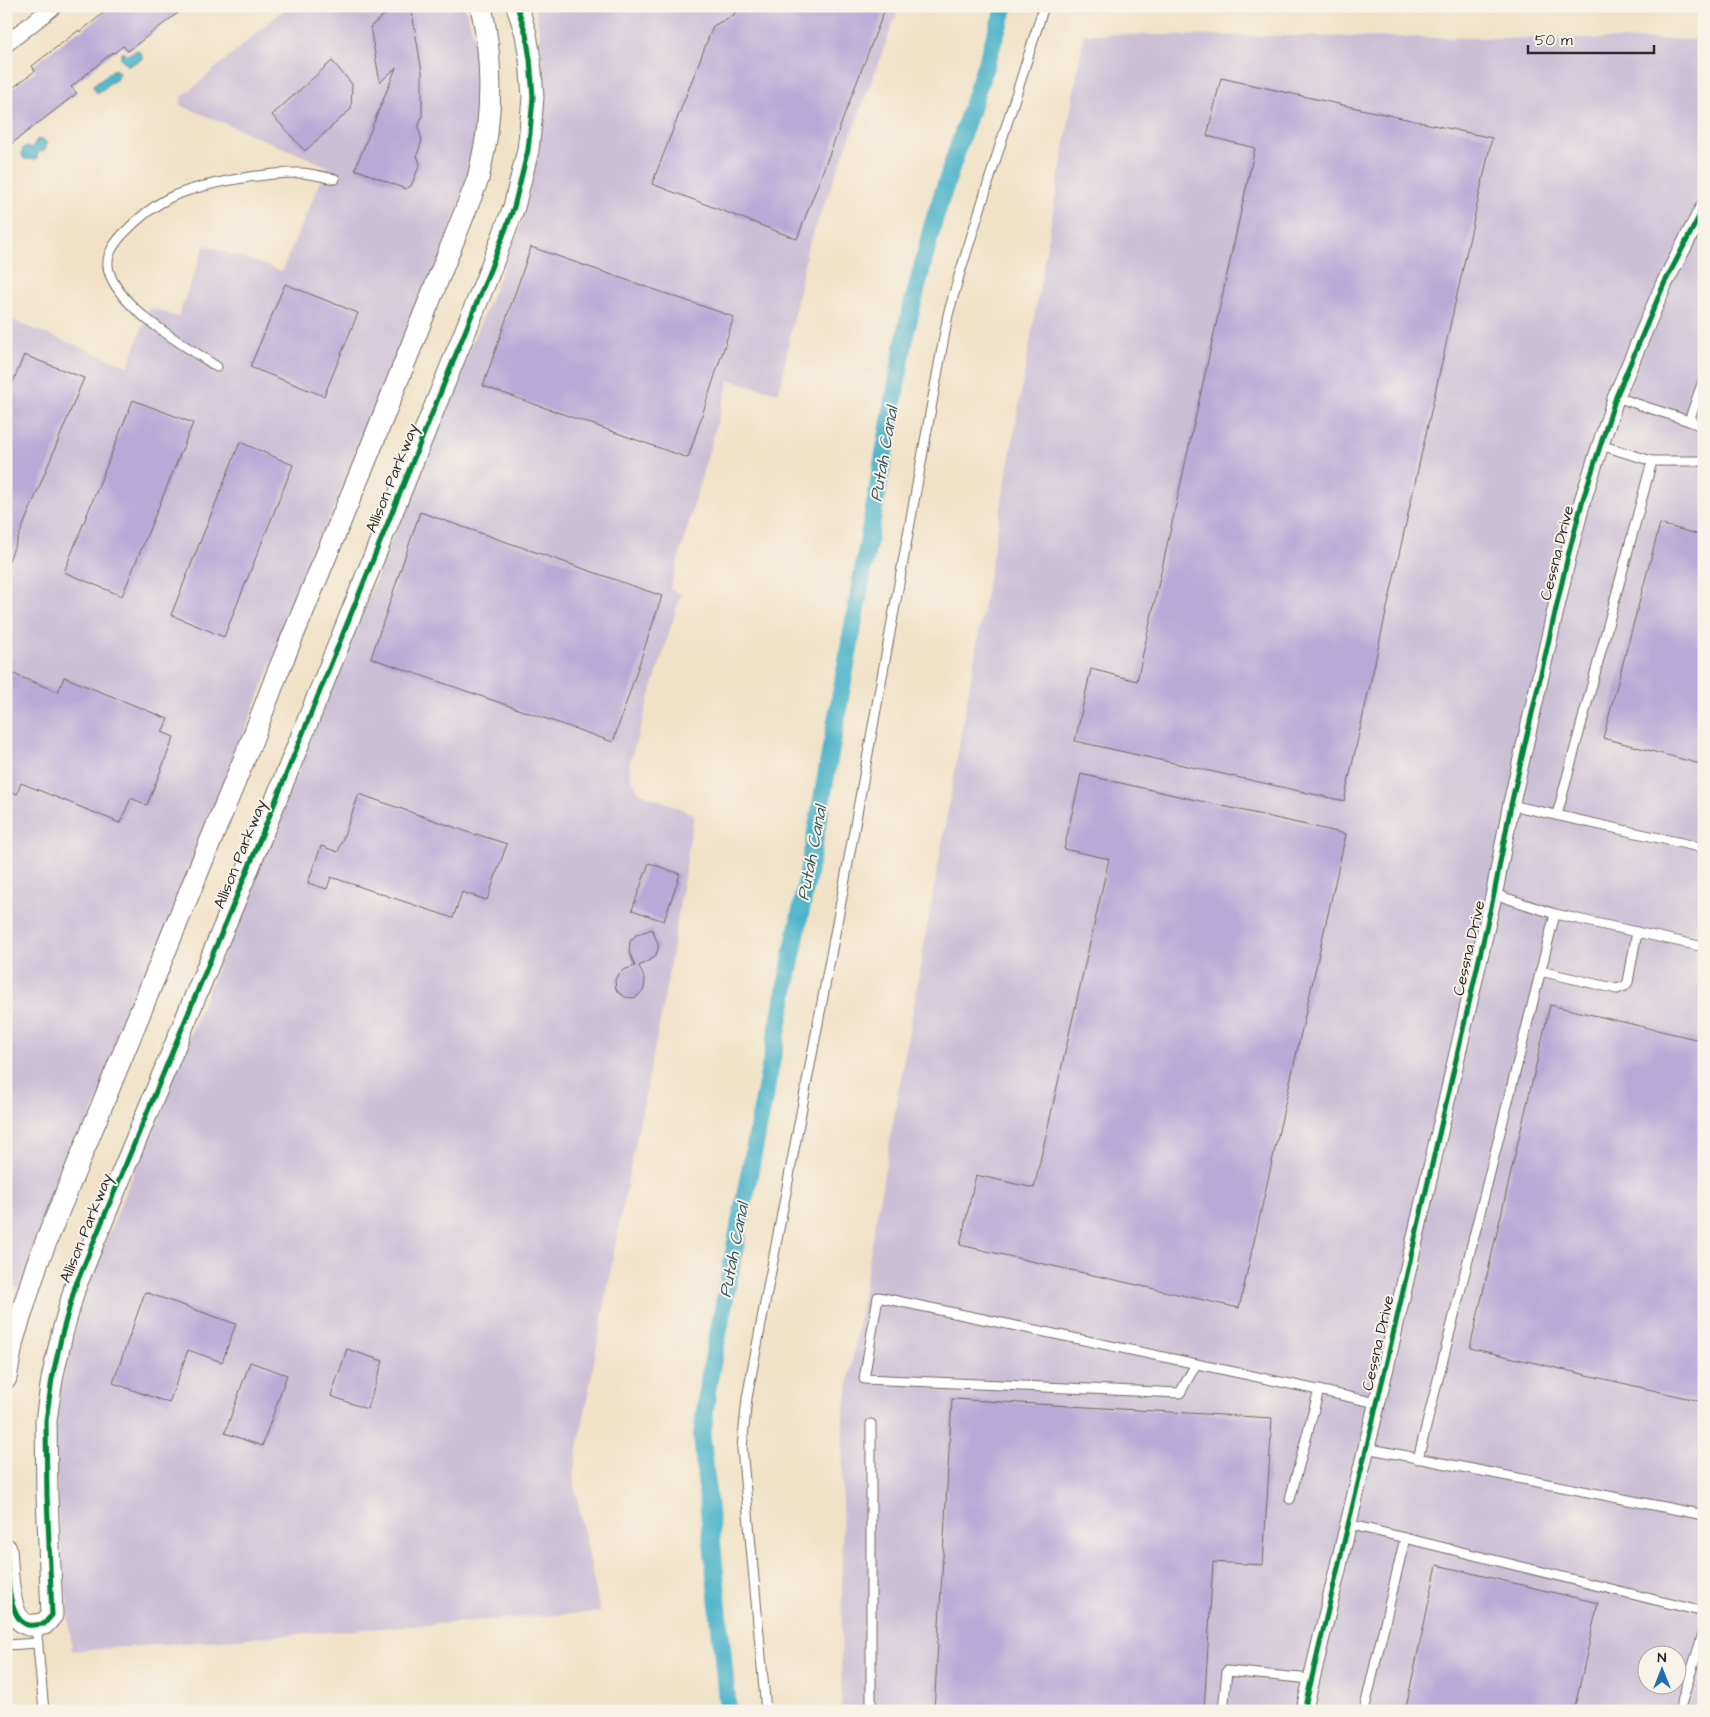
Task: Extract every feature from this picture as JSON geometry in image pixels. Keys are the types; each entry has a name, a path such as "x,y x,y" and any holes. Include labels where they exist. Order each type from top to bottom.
{"street":[{"path":"6,44 54,6"},
{"name":"Allison Parkway","path":"6,1378 13,1340 54,1222 249,749 277,674 371,448 478,179 487,134 489,101 485,25 480,6"},
{"name":"Allison Parkway","path":"37,1634 52,1615 46,1421 52,1379 75,1287 250,864 514,207 528,150 533,97 526,34 517,6"},
{"name":"Cessna Drive","path":"1304,1711 1377,1403 1494,894 1511,805 1568,556 1583,499 1616,397 1664,284 1704,206"},
{"path":"6,1548 12,1604 17,1618 37,1634"}],"lane":[{"path":"766,1711 742,1448 744,1421 948,315 1044,6"},
{"path":"218,367 144,316 125,298 110,276 107,260 111,249 133,223 151,209 172,197 190,191 222,182 278,174 302,173 336,179"},
{"path":"1690,421 1704,378"},
{"path":"1616,397 1704,427"},
{"path":"1600,445 1652,461 1704,460"},
{"path":"1557,815 1652,461"},
{"path":"1511,805 1704,848"},
{"path":"1494,894 1555,914 1704,947"},
{"path":"1418,1459 1555,914"},
{"path":"1540,971 1617,988 1625,986 1628,982 1637,932"},
{"path":"1196,1364 1180,1393 864,1379 878,1297 1196,1364 1319,1390 1377,1403"},
{"path":"1290,1498 1319,1390"},
{"path":"871,1424 871,1711"},
{"path":"1366,1448 1704,1514"},
{"path":"1348,1524 1704,1612"},
{"path":"1364,1711 1404,1538"},
{"path":"1679,1711 1704,1630"},
{"path":"6,1645 37,1634 44,1711"},
{"path":"1223,1711 1226,1671 1311,1679"}],"shaded area":[{"path":"288,6 465,6 477,46 481,76 476,158 439,261 368,422 22,1290 6,1282 6,318 128,366 150,307 178,317 205,245 282,271 327,166 180,105 182,97"},
{"path":"534,6 900,6 807,250 779,393 729,380 670,589 681,594 629,765 631,778 639,792 694,814 663,1007 622,1209 573,1477 600,1612 72,1651 59,1524 54,1446 61,1385 85,1292 522,221 537,159 544,72"},
{"path":"1084,34 1704,40 1704,1711 841,1711 843,1418 871,1248"}],"water":[{"path":"136,50 142,55 142,59 128,66 121,58 121,54 124,52 128,55"},
{"path":"114,69 119,72 116,80 108,84 102,91 96,92 93,85"},
{"path":"37,139 45,141 47,144 45,150 38,153 37,159 24,159 22,155 23,148 32,148"}],"building":[{"path":"112,6 187,6 128,51 123,46 113,52 71,87 77,93 6,148 6,93 35,71 32,66 79,30 80,32"},
{"path":"737,6 886,6 797,239 652,184 713,26 734,15"},
{"path":"411,7 422,72 422,117 418,128 422,140 417,155 420,164 411,186 405,189 355,169 396,68 380,82 370,27 389,11"},
{"path":"332,61 352,84 351,109 305,151 272,115"},
{"path":"1221,78 1492,138 1344,801 1075,741 1091,669 1137,681 1255,148 1207,136"},
{"path":"531,247 734,317 688,458 483,386"},
{"path":"285,284 358,313 324,396 250,367"},
{"path":"24,355 84,378 7,565 6,399"},
{"path":"133,400 193,423 122,596 64,572"},
{"path":"240,442 293,465 224,637 171,615"},
{"path":"420,512 662,596 613,742 371,658"},
{"path":"1660,524 1704,536 1704,765 1603,738"},
{"path":"6,671 58,692 64,677 168,719 162,732 174,737 147,805 131,798 120,823 21,783 17,794 6,790"},
{"path":"1081,774 1346,834 1239,1308 960,1245 976,1175 1034,1188 1109,859 1064,849"},
{"path":"359,794 507,844 487,900 462,892 453,918 331,877 327,889 308,883 321,846 338,852"},
{"path":"649,863 680,874 664,921 632,910"},
{"path":"652,929 658,949 655,957 639,966 645,980 644,989 634,998 625,997 616,989 615,980 623,970 635,966 629,951 630,941 636,935"},
{"path":"1550,1005 1704,1041 1704,1402 1470,1348"},
{"path":"145,1292 236,1324 222,1362 188,1350 169,1403 113,1383"},
{"path":"347,1349 383,1361 367,1409 331,1396"},
{"path":"250,1362 287,1375 262,1446 225,1433"},
{"path":"952,1399 1272,1418 1263,1565 1213,1562 1204,1711 934,1711"},
{"path":"1437,1565 1598,1603 1574,1711 1405,1711"}],"waterway":[{"name":"Putah Canal","path":"728,1711 702,1437 708,1385 814,843 907,326 934,220 1005,6"}],"cycle path":[{"path":"6,1549 10,1592 16,1613 21,1621 28,1625 44,1624 52,1615 46,1421 52,1379 75,1287 250,864 514,207 528,150 533,97 526,34 517,6"},
{"path":"1304,1711 1387,1361 1494,894 1511,805 1568,556 1583,499 1616,397 1664,284 1704,207"}]}
